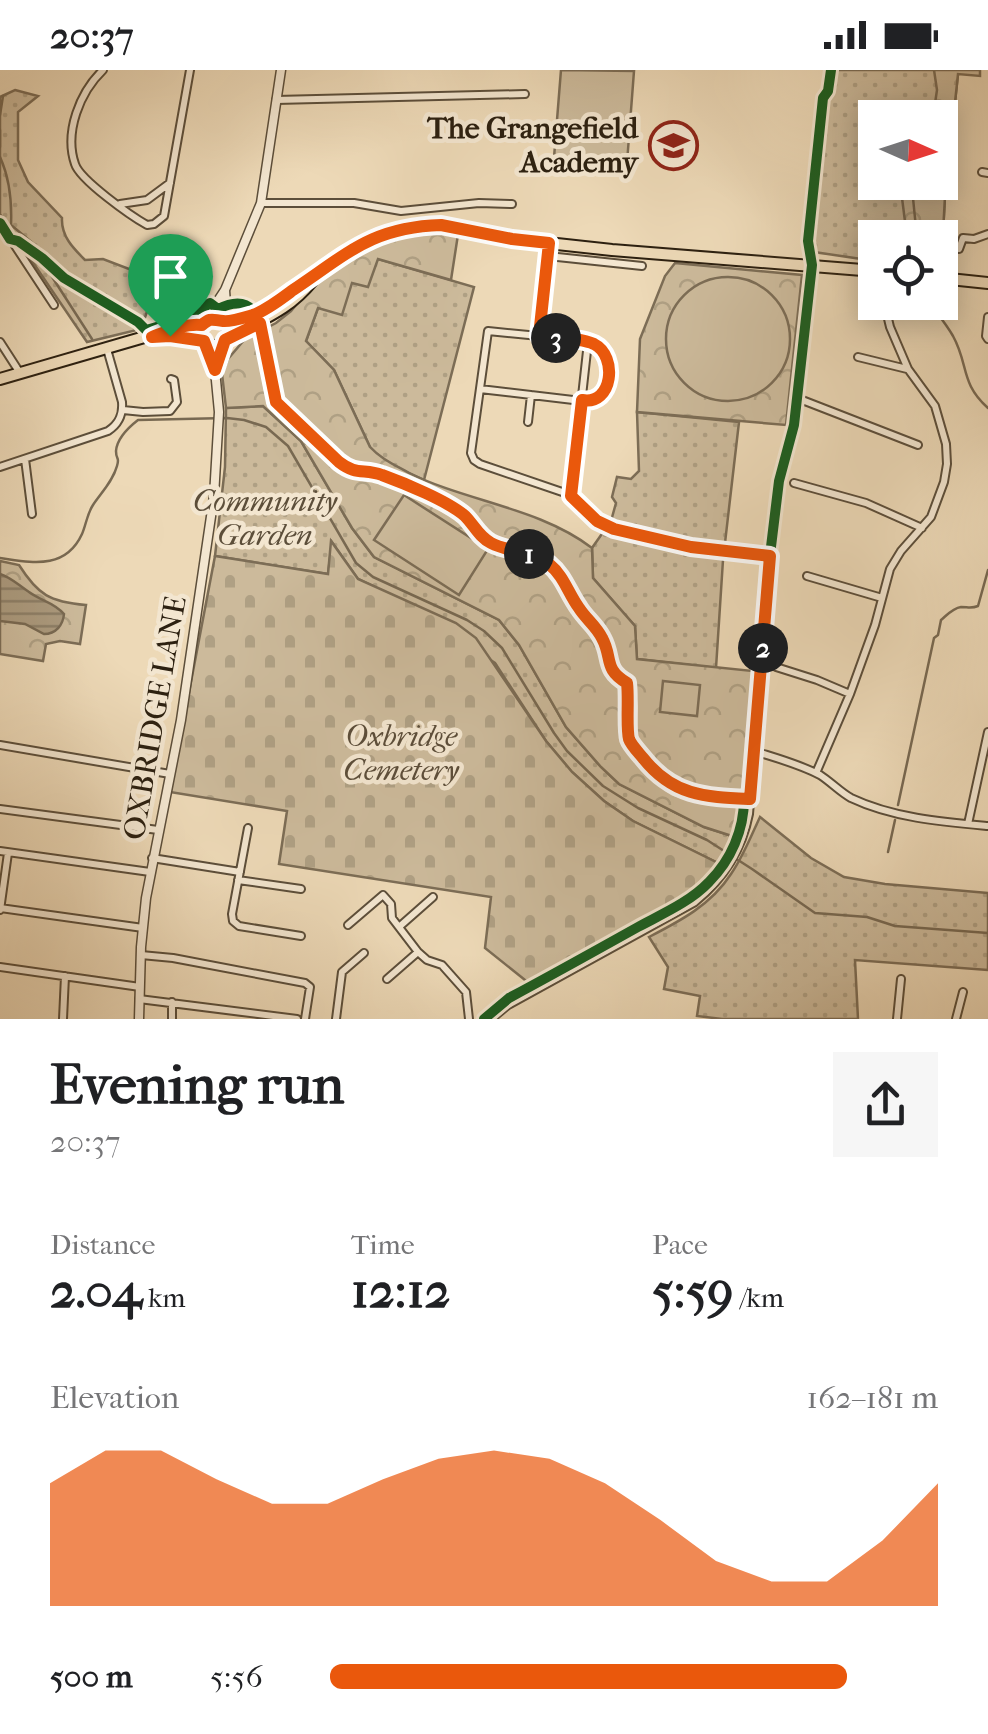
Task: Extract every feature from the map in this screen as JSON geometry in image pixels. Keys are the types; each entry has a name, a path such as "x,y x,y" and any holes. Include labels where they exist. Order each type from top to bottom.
{"main road":[{"path":"0,378 214,318 223,321 254,314 360,244 394,230 417,226 441,225 512,239 668,255 858,269"},
{"path":"152,337 170,336 218,345 270,318 301,296 319,273"},
{"path":"958,280 988,283"},
{"path":"223,321 228,334 224,341"},
{"path":"203,323 200,333 204,342"}],"street":[{"path":"103,70 78,106 72,135 75,166 90,184 147,225 164,216 190,70"},
{"path":"203,323 225,290 261,203 281,70"},
{"path":"276,100 525,94"},
{"path":"118,204 146,200 170,182"},
{"path":"261,203 354,203 401,211 478,203 512,204"},
{"path":"0,223 53,300"},
{"path":"959,249 963,234 974,239 988,234"},
{"path":"539,336 549,243"},
{"path":"548,256 642,266"},
{"path":"492,1019 508,1006 695,902 719,880 740,846 749,814 779,481 792,440 812,265"},
{"path":"223,321 225,290"},
{"path":"988,317 988,339"},
{"path":"816,774 875,625 890,569 930,517 947,464 946,444 935,406 908,369 888,320"},
{"path":"480,389 590,402 606,390 610,367 603,351 588,342 488,331 480,389 472,454 474,460 571,496 597,521 614,529 691,547 770,556"},
{"path":"215,370 224,341"},
{"path":"0,342 20,373"},
{"path":"204,342 215,370"},
{"path":"571,496 588,342"},
{"path":"0,467 108,432 118,423 123,410 107,349"},
{"path":"858,357 908,369"},
{"name":"OXBRIDGE LANE","path":"139,1019 143,928 152,858 181,720 214,496 219,426 215,370"},
{"path":"123,410 170,411 177,402 171,379"},
{"path":"528,422 531,395"},
{"path":"796,398 918,445"},
{"path":"25,459 32,514"},
{"path":"794,482 866,503 922,528"},
{"path":"807,576 882,598"},
{"path":"776,667 850,694"},
{"path":"968,824 988,732"},
{"path":"0,745 170,774"},
{"path":"754,751 797,764 847,796 871,806 917,817 988,826"},
{"path":"0,809 158,830"},
{"path":"248,828 233,921 239,926 301,936"},
{"path":"143,928 0,909 4,852 150,872"},
{"path":"152,858 301,889"},
{"path":"348,925 383,895 391,904 392,918 418,952 442,965 466,992 469,1019"},
{"path":"399,927 433,897"},
{"path":"386,978 418,952"},
{"path":"336,1019 345,986 342,972 364,953"},
{"path":"141,955 305,982 310,987 305,1019"},
{"path":"0,967 140,987"},
{"path":"63,1019 64,976"},
{"path":"897,1019 903,983"},
{"path":"956,1019 963,992"},
{"path":"139,999 298,1019"},
{"path":"172,1002 172,1019"}],"green space":[{"path":"561,70 634,71 626,176 553,170"},
{"path":"830,70 980,70 958,74 955,100 858,100 858,200 945,200 944,220 858,220 858,258 814,252 810,242"},
{"path":"934,70 980,70 980,76 958,74 955,100 936,100"},
{"path":"15,90 38,96 18,112 18,160 28,182 62,218 63,230 72,246 85,260 103,259 158,280 141,329 87,342 0,214 0,97"},
{"path":"902,200 945,200 944,220 905,220"},
{"path":"459,228 451,280 378,259 368,287 352,283 342,315 318,308 306,341 334,370 370,447 379,455 432,483 550,523 592,548 593,578 635,626 637,659 753,671 743,804 735,837 704,827 619,784 566,727 519,645 499,620 374,557 352,528 301,441 263,406 226,408 222,374 228,359 245,339 291,311 329,264 394,230"},
{"path":"378,259 474,287 424,480 388,462 370,447 334,370 306,341 318,308"},
{"path":"675,263 802,275 786,425 637,412 640,339 665,276"},
{"path":"728,277 752,282 772,295 785,315 790,339 785,363 772,383 752,396 728,401 704,396 684,383 671,363 666,339 671,315 684,295 704,282"},
{"name":"Community Garden","path":"263,406 301,441 352,528 374,557 499,620 519,645 566,727 619,784 704,827 735,837 720,864 633,821 604,801 546,741 495,663 385,592 358,579 332,542 328,574 215,556 225,467 226,408"},
{"path":"637,412 739,422 723,560 716,668 637,659 635,626 593,578 592,548 611,521 617,477 631,479 639,471"},
{"path":"404,495 488,549 459,595 374,540"},
{"name":"Oxbridge Cemetery","path":"331,541 358,579 456,623 476,638 546,741 572,772 633,821 720,864 712,874 674,906 530,984 485,948 491,897 279,864 287,811 170,792 215,556 328,574"},
{"path":"0,561 19,565 46,595 86,605 80,644 46,644 43,661 0,654"},
{"path":"663,681 700,685 697,716 660,712"},
{"path":"760,817 811,858 844,877 988,893 988,970 855,960 858,1019 697,1016 700,996 664,989 668,967 649,937 714,895 735,867"}],"shaded area":[{"path":"0,574 60,610 64,614 58,628 44,634 25,624 0,621"}],"waterway":[{"path":"0,115 3,96"},
{"path":"0,130 0,147"},
{"path":"0,157 10,190 11,225 52,259 47,269 92,339"},
{"path":"913,200 915,220"},
{"path":"942,320 958,346 973,390 988,408"},
{"path":"0,558 46,561 75,546 91,508 115,471 119,442 138,420 227,418 266,427 288,446 356,563 373,577 484,631 502,648 567,751 603,786 638,808 707,840 815,913 867,917 895,926 988,933"},
{"path":"898,805 934,638 941,620 950,612 978,606 988,570"},
{"path":"888,852 895,820"}],"cycle path":[{"path":"0,223 10,239 146,330 188,318 210,303 218,309 237,304 250,308 259,320 273,393 283,411 353,471 373,472 426,493 459,512 492,544 549,564 600,634 615,673 627,683 629,738 655,773 675,788 691,793 750,799 770,555 779,481 794,425 812,265 808,241 823,98 831,70"},
{"path":"484,1019 509,998 701,889 724,864 735,844 744,799"}],"place":[{"name":"The Grangefield Academy","path":"673,145"}],"route":[{"path":"441,225 549,243 539,336 596,345 610,367 606,390 590,402 582,400 571,496 597,521 614,529 691,547 770,556 750,799 691,793 655,773 628,738 627,683 610,670 606,644 552,566 536,556 491,544 452,507 381,474 355,472 339,462 278,406 260,323 223,342 215,370 204,341 170,336 152,337 202,325 209,319 224,322 254,314 360,244 394,230 441,225"}]}
